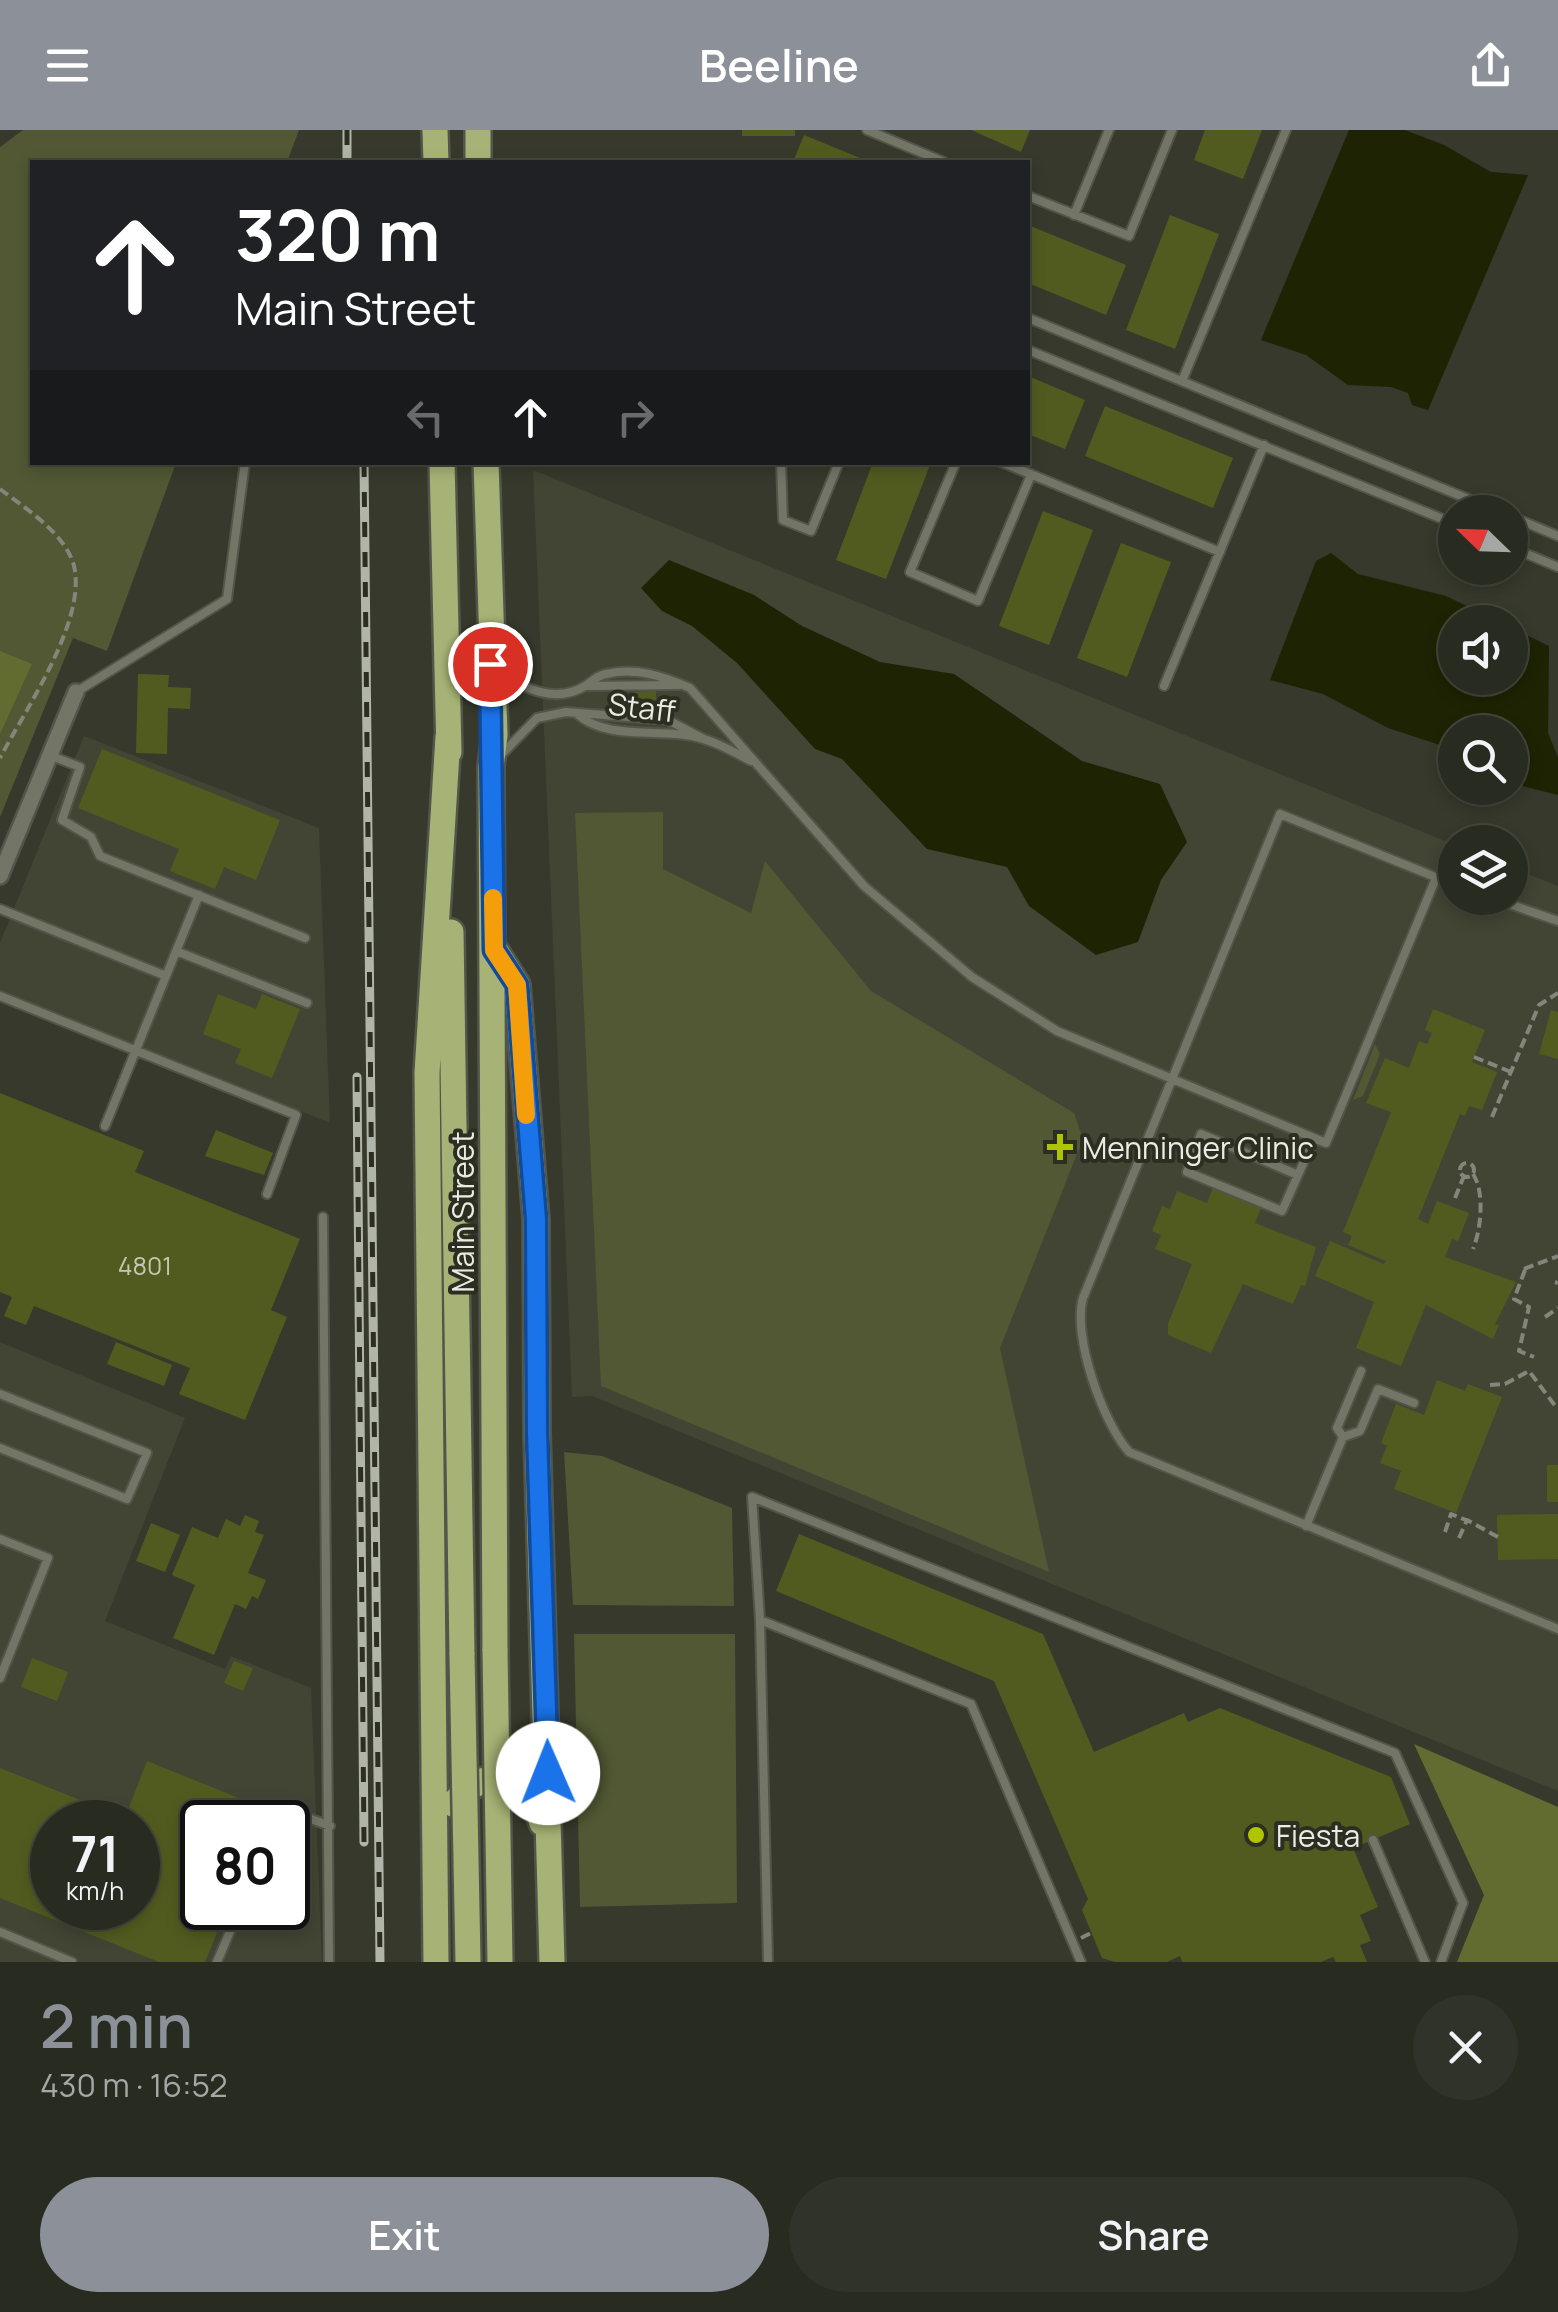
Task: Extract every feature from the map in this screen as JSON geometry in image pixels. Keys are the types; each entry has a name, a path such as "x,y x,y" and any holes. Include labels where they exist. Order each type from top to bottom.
{"highway":[{"path":"435,130 436,160"},
{"path":"478,130 478,160"},
{"name":"Main Street","path":"442,465 468,1962"},
{"name":"Main Street","path":"486,465 494,735 490,766 500,1962"},
{"path":"436,1962 428,1073 448,737"},
{"path":"494,950 517,985 536,1219 537,1432 552,1962"},
{"path":"436,1897 445,1813 469,1786 492,1776 516,1781 534,1796 550,1847"}],"street":[{"path":"0,876 76,692"}],"lane":[{"path":"867,130 889,135 940,160"},
{"path":"1074,215 1109,130"},
{"path":"1030,197 1130,236 1172,130"},
{"path":"1182,381 1286,130"},
{"path":"1030,319 1459,495"},
{"path":"1030,351 1438,517"},
{"path":"1164,686 1264,445"},
{"path":"76,692 228,598 245,465"},
{"path":"782,465 783,520 811,531 837,465"},
{"path":"955,465 910,572 978,601 1030,475"},
{"path":"1008,465 1220,552"},
{"path":"1528,524 1558,536"},
{"path":"1528,554 1558,567"},
{"path":"490,664 530,690 567,694 611,673 653,674 683,685 704,699 751,761 864,886 936,951 1057,1031 1171,1081 1326,1143 1436,878 1280,814 1171,1081 1082,1298 1078,1328 1111,1428 1129,1452 1558,1628"},
{"path":"567,694 572,713"},
{"path":"490,766 537,718 572,713 668,720 751,761"},
{"name":"Staff","path":"572,713 585,722 614,730 704,739"},
{"path":"49,755 80,767 62,820 92,837 100,856 305,938"},
{"path":"105,1126 199,895"},
{"path":"0,909 166,976"},
{"path":"1528,911 1558,921"},
{"path":"176,951 307,1004"},
{"path":"0,996 296,1115 267,1194"},
{"path":"1298,1175 1202,1134 1187,1172 1282,1211 1298,1175 1314,1138"},
{"path":"324,1217 329,1962"},
{"path":"1342,1436 1337,1428 1361,1371"},
{"path":"1306,1526 1342,1436 1360,1430 1378,1389 1414,1403"},
{"path":"0,1394 146,1453 127,1499 0,1448"},
{"path":"768,1962 760,1620 752,1498 1394,1753 1463,1903 1441,1962"},
{"path":"0,1540 48,1558 0,1678"},
{"path":"760,1620 970,1704 1081,1962"},
{"path":"310,1819 330,1826"},
{"path":"1372,1840 1425,1962"},
{"path":"217,1962 231,1930"},
{"path":"0,1932 72,1962"}],"path":[{"path":"0,490 62,543 74,565 76,606 0,758"},
{"path":"1492,1117 1539,1004 1558,993"},
{"path":"1474,1057 1511,1072"},
{"path":"1464,1176 1460,1171 1464,1163 1474,1167 1480,1188 1482,1227 1473,1249"},
{"path":"1464,1176 1473,1174"},
{"path":"1455,1198 1464,1176"},
{"path":"1534,1357 1518,1350 1529,1308 1514,1299 1525,1270 1558,1256"},
{"path":"1546,1317 1558,1308"},
{"path":"1490,1385 1505,1384 1529,1371 1556,1406"},
{"path":"1444,1532 1451,1514 1498,1538"},
{"path":"1459,1538 1467,1520"}],"shaded area":[{"path":"23,130 299,130 288,160 30,160 30,465 175,465 107,651 73,638 0,817 0,147"},
{"path":"1349,130 1405,130 1444,145 1491,172 1528,175 1428,410 1412,405 1408,393 1391,387 1348,385 1306,355 1261,340"},
{"name":"Menninger Clinic","path":"533,470 1438,838 1438,915 1528,915 1528,874 1558,886 1558,1791 592,1396 572,1397"},
{"path":"1331,553 1358,574 1446,596 1465,605 1438,605 1438,695 1528,695 1528,636 1549,646 1548,733 1558,757 1558,795 1528,788 1528,715 1438,715 1438,744 1388,728 1323,694 1270,680 1316,561"},
{"path":"669,560 754,595 802,626 880,662 954,674 1082,761 1160,784 1187,842 1161,880 1138,942 1096,955 1029,906 1007,867 927,849 842,759 815,749 737,663 692,626 662,611 641,588"},
{"path":"84,736 319,828 330,1123 0,990 0,943"},
{"path":"663,812 663,869 751,913 765,861 871,991 1074,1113 1083,1139 1000,1348 1049,1572 601,1386 575,813"},
{"path":"1375,1044 1380,1054 1363,1096 1353,1100"},
{"path":"0,1342 185,1418 105,1621 225,1669 231,1656 311,1688 322,1962 0,1962"},
{"path":"564,1452 602,1456 732,1508 734,1606 573,1605"},
{"path":"574,1634 735,1634 737,1903 580,1907"}],"green space":[{"path":"0,651 32,664 0,734"},
{"path":"1414,1744 1558,1807 1558,1962 1457,1962 1484,1895"}],"building":[{"path":"742,130 795,130 795,136 742,136"},
{"path":"971,130 1030,130 1021,152"},
{"path":"1205,130 1262,130 1243,179 1194,160"},
{"path":"804,135 865,160 794,160"},
{"path":"1170,215 1219,234 1175,349 1126,330"},
{"path":"1030,226 1126,265 1106,315 1030,284"},
{"path":"1030,377 1085,400 1065,449 1030,435"},
{"path":"1105,406 1233,458 1213,508 1085,456"},
{"path":"872,465 930,465 886,579 836,560"},
{"path":"1043,511 1093,530 1049,645 999,626"},
{"path":"1121,543 1171,562 1127,677 1077,658"},
{"path":"138,674 169,675 168,687 191,688 190,709 168,708 167,754 136,753"},
{"path":"656,691 656,711 631,712 631,692"},
{"path":"102,749 280,820 256,880 224,867 215,889 170,871 179,849 78,808"},
{"path":"218,994 256,1009 262,994 300,1009 272,1078 235,1063 241,1049 203,1034"},
{"path":"1433,1009 1485,1030 1472,1062 1497,1072 1482,1110 1469,1106 1465,1116 1460,1114 1418,1219 1428,1224 1437,1201 1469,1213 1458,1241 1452,1239 1445,1257 1516,1282 1495,1324 1499,1325 1493,1339 1426,1305 1401,1366 1356,1348 1374,1302 1315,1276 1330,1241 1384,1264 1386,1261 1348,1245 1352,1236 1343,1232 1391,1112 1366,1103 1385,1058 1409,1068 1419,1041 1427,1044 1432,1033 1425,1030"},
{"path":"1551,1010 1558,1012 1558,1059 1539,1054"},
{"path":"0,1093 144,1151 135,1172 300,1239 271,1310 287,1317 245,1420 179,1394 190,1368 34,1306 26,1325 4,1316 12,1297 0,1292"},
{"path":"216,1130 273,1153 264,1175 205,1156"},
{"path":"1217,1178 1265,1198 1255,1223 1316,1247 1305,1286 1301,1285 1293,1304 1243,1284 1211,1353 1168,1335 1168,1324 1192,1264 1155,1249 1161,1235 1152,1231 1162,1206 1170,1209 1177,1191 1207,1203"},
{"path":"116,1342 172,1365 164,1386 107,1364"},
{"path":"1437,1380 1465,1391 1468,1384 1502,1397 1456,1513 1394,1489 1401,1471 1380,1463 1387,1446 1381,1443 1396,1404 1424,1415"},
{"path":"1547,1465 1558,1465 1558,1502 1547,1502"},
{"path":"1558,1514 1558,1559 1498,1560 1497,1515"},
{"path":"245,1515 259,1521 255,1532 264,1535 248,1573 266,1580 258,1599 252,1596 246,1609 235,1604 214,1655 173,1638 195,1585 172,1575 192,1527 218,1538 226,1519 240,1526"},
{"path":"151,1523 180,1535 165,1572 136,1561"},
{"name":"Fiesta","path":"799,1534 1043,1634 1094,1752 1184,1713 1188,1722 1220,1708 1391,1777 1410,1824 1353,1848 1378,1907 1360,1915 1371,1941 1360,1945 1367,1962 1336,1962 1333,1957 1321,1962 1182,1962 1180,1956 1167,1962 1115,1962 1102,1958 1082,1910 1088,1899 994,1681 776,1591"},
{"path":"32,1658 68,1672 57,1701 21,1687"},
{"path":"234,1661 253,1668 243,1691 224,1683"},
{"path":"147,1761 244,1800 180,1800 180,1930 218,1930 205,1962 159,1962 80,1930 160,1930 160,1800 132,1800"},
{"path":"0,1768 80,1800 30,1800 30,1910 0,1898"}],"railway":[{"path":"347,130 347,160"},
{"path":"364,465 380,1962"},
{"path":"357,1077 364,1842"}],"slow traffic":[{"path":"493,898 494,950 517,985 526,1115"}],"place":[{"name":"Menninger Clinic","path":"1060,1147"},
{"name":"Fiesta","path":"1256,1835"}],"route":[{"path":"490,664 494,735 490,766 494,950 517,985 536,1219 537,1432 548,1773"}]}
